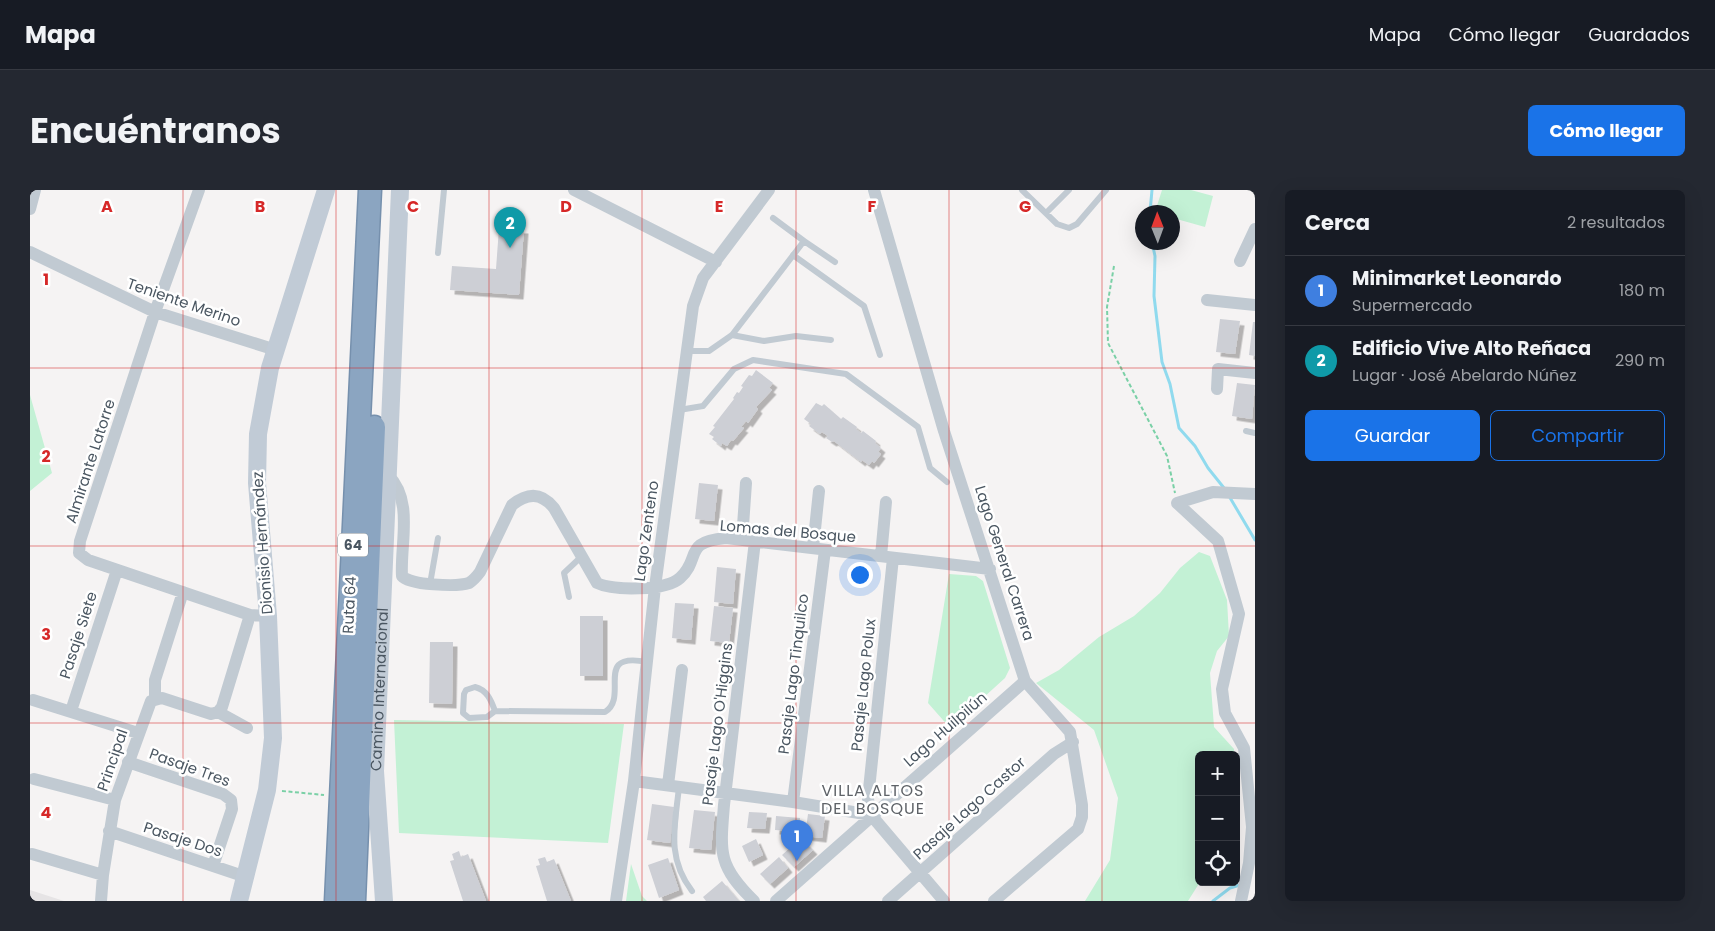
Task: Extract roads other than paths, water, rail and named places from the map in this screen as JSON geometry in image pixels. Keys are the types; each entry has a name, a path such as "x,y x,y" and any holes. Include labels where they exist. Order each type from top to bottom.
{"highway":[{"name":"Ruta 64","path":"336,901 370,190"},
{"name":"Ruta 64","path":"354,901 384,190"}],"street":[{"path":"30,208 35,190"},
{"name":"Almirante Latorre","path":"199,190 155,312 79,547 79,553 82,557 117,570 250,615 268,616"},
{"name":"Dionisio Hernández","path":"239,901 267,790 273,729 268,616 257,458 261,412 276,350 326,190"},
{"name":"Camino Internacional","path":"384,901 375,771 400,190"},
{"path":"574,190 716,262"},
{"name":"Lago Zenteno","path":"616,901 634,781 655,587 686,351 697,290 703,278 770,190"},
{"name":"Lago General Carrera","path":"874,190 944,431 953,481 990,569 1025,680 1064,724 1070,732 1073,742 1082,805 1082,817 1078,829 994,901"},
{"path":"1240,261 1255,229"},
{"name":"Teniente Merino","path":"30,252 155,312 276,350"},
{"path":"1207,300 1255,304"},
{"path":"1217,389 1218,369 1255,373"},
{"name":"Lomas del Bosque","path":"388,475 396,483 404,508 402,576 405,580 430,584 465,584 477,577 512,505 519,499 534,495 548,500 592,576 603,586 655,587 676,582 683,576 693,551 705,542 726,538 990,569"},
{"name":"Pasaje Lago O'Higgins","path":"746,483 749,541 722,834 724,861 731,876 754,901"},
{"name":"Pasaje Lago Tinquilco","path":"793,802 819,549 819,491"},
{"path":"1241,901 1252,852 1252,827 1244,748 1225,713 1222,689 1239,614 1218,541 1177,503 1212,492 1255,494"},
{"name":"Pasaje Lago Polux","path":"871,815 868,799 887,557 886,502"},
{"name":"Pasaje Siete","path":"71,711 117,570"},
{"path":"183,592 155,680 155,699 162,698 210,714 218,712 222,707 250,615"},
{"path":"673,786 682,670"},
{"name":"Lago Huilpilún","path":"776,901 1025,680"},
{"name":"Principal","path":"101,901 109,831 115,800 148,705 155,699"},
{"path":"34,700 138,733"},
{"path":"218,712 247,728"},
{"name":"Pasaje Lago Castor","path":"888,901 1054,754 1073,742"},
{"name":"Pasaje Tres","path":"128,762 223,794 231,800 232,809 213,866"},
{"path":"34,779 115,800"},
{"path":"634,781 793,802 871,815 944,901"},
{"name":"Pasaje Dos","path":"109,831 246,877"},
{"path":"32,854 103,875"}],"lane":[{"path":"438,253 444,190"},
{"path":"1022,190 1057,224 1069,228 1077,224 1106,190"},
{"path":"1046,213 1069,190"},
{"path":"773,218 835,262"},
{"path":"686,351 709,351 732,335 804,240"},
{"path":"793,255 864,306 880,355"},
{"path":"732,335 764,341 796,336 831,340"},
{"path":"679,410 703,406 734,369 752,360 846,374 918,427 930,468 953,481"},
{"path":"1246,431 1255,433"},
{"path":"430,584 438,538"},
{"path":"569,597 564,573 581,557"},
{"path":"495,711 491,699 481,688 475,687 466,690 463,704 465,716 487,717 495,711 604,712 612,704 619,665 631,659 647,662"},
{"path":"673,786 672,844 684,881 692,891"}],"waterway":[{"path":"1151,205 1152,190"},
{"path":"1154,250 1154,296 1162,362 1170,384 1179,428 1195,446 1208,468 1224,488"},
{"path":"1229,496 1255,540"},
{"path":"1213,901 1230,888 1237,886"}],"place":[{"name":"Edificio Vive Alto Reñaca","path":"510,248"},
{"name":"Minimarket Leonardo","path":"797,861"}],"district":[{"name":"VILLA ALTOS DEL BOSQUE","path":"873,799"}]}
